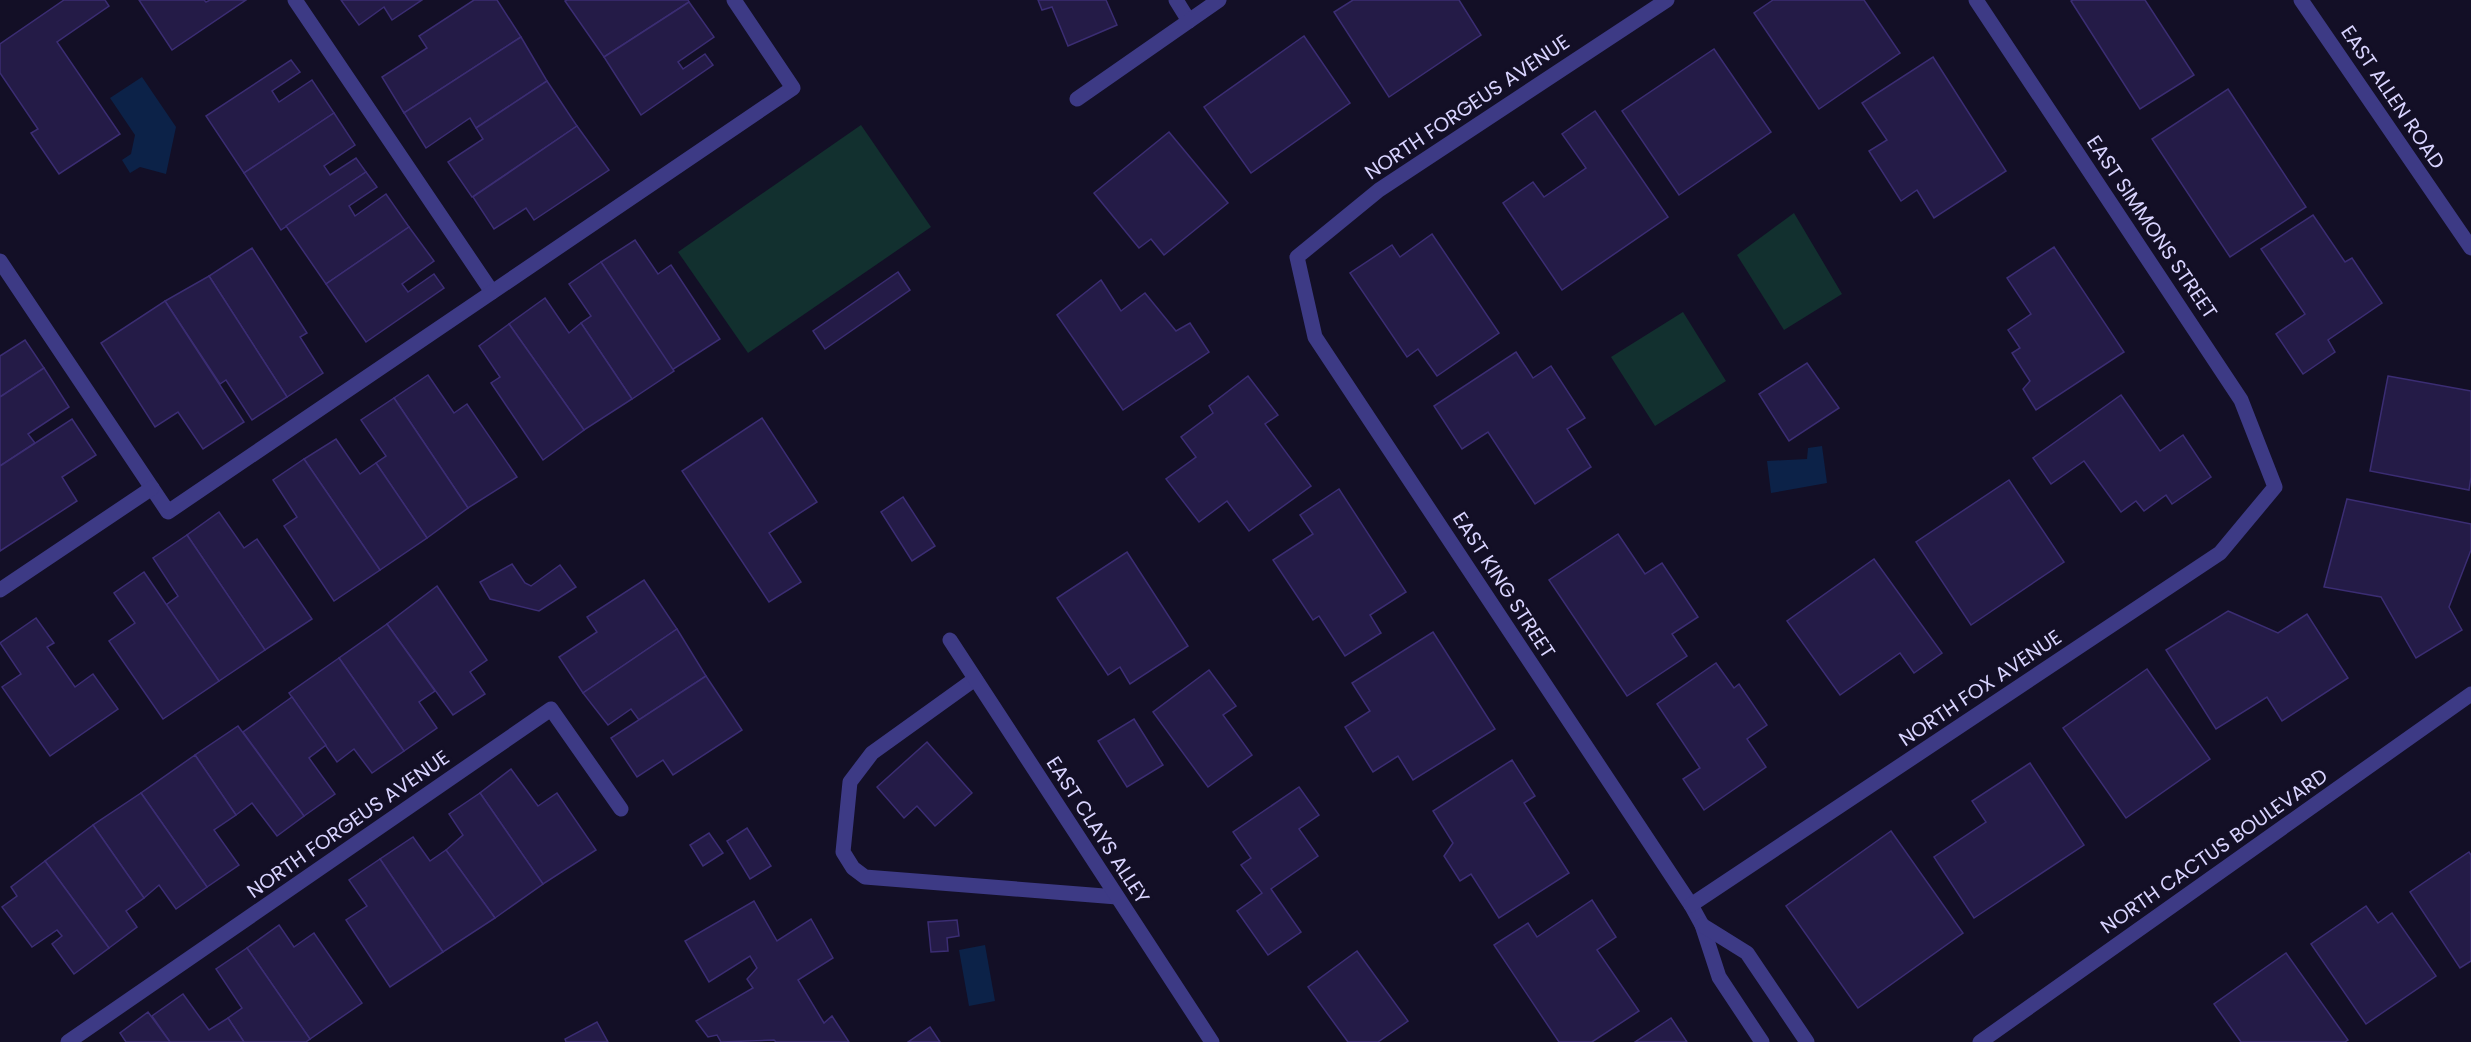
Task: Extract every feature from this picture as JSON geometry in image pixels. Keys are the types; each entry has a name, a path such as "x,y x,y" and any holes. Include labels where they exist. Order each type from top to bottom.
{"street":[{"path":"295,0 492,292"},
{"path":"0,261 168,512 793,88 734,0"},
{"path":"1176,0 1189,21"},
{"path":"1077,99 1219,0"},
{"name":"NORTH FORGEUS AVENUE","path":"1297,257 1379,190 1667,0"},
{"name":"EAST SIMMONS STREET","path":"1976,0 2241,400 2275,487"},
{"name":"EAST ALLEN ROAD","path":"2301,0 2471,248"},
{"name":"EAST KING STREET","path":"1297,257 1315,337 1691,905 1702,926 1719,977 1762,1042"},
{"name":"NORTH FOX AVENUE","path":"1691,905 2220,553 2275,487"},
{"path":"0,590 152,488"},
{"name":"EAST CLAYS ALLEY","path":"950,640 1212,1042"},
{"path":"975,679 872,753 850,782 843,852 853,868 865,877 1117,897"},
{"name":"NORTH CACTUS BOULEVARD","path":"1980,1042 2471,694"},
{"name":"NORTH FORGEUS AVENUE","path":"68,1042 551,709 621,809"},
{"path":"1702,926 1747,953 1807,1042"}],"green space":[{"path":"861,125 931,227 748,353 678,252"},
{"path":"1794,213 1842,294 1784,330 1737,255"},
{"path":"1683,312 1726,381 1655,426 1611,357"}],"water":[{"path":"142,77 176,127 166,174 140,167 130,173 122,160 131,154 135,135 110,98"},
{"path":"1822,446 1827,483 1771,493 1767,461 1807,459 1808,448"},
{"path":"985,945 995,1001 969,1006 959,950"}],"building":[{"path":"64,0 105,0 109,6 57,42 120,134 59,174 31,133 38,129 0,73 0,44"},
{"path":"139,0 204,0 206,2 246,0 172,50"},
{"path":"341,0 422,0 392,20 384,7 359,25"},
{"path":"474,0 497,0 521,37 404,113 382,77 427,48 419,36"},
{"path":"688,0 689,2 604,57 565,1"},
{"path":"1038,0 1106,0 1117,25 1068,46 1052,7 1042,10"},
{"path":"1353,0 1459,0 1481,35 1389,97 1334,12"},
{"path":"1773,0 1864,0 1900,53 1819,109 1754,13"},
{"path":"2145,0 2194,75 2140,109 2071,1"},
{"path":"689,2 714,37 678,62 683,69 705,54 713,65 641,115 604,57"},
{"path":"1304,36 1350,103 1251,173 1204,107"},
{"path":"521,37 547,81 476,128 470,118 426,148 404,113"},
{"path":"1714,49 1771,132 1679,195 1622,111"},
{"path":"1933,57 2006,171 1934,218 1917,190 1901,201 1869,151 1887,140 1862,103"},
{"path":"291,60 300,72 272,91 279,102 312,80 334,113 244,173 206,116"},
{"path":"547,81 577,126 472,197 448,162 483,139 476,128"},
{"path":"2228,89 2306,207 2230,257 2152,139"},
{"path":"1595,111 1668,217 1562,290 1503,203 1533,182 1544,197 1586,168 1562,134"},
{"path":"334,113 355,145 324,166 330,175 356,158 366,172 281,230 244,173"},
{"path":"577,126 609,170 534,220 526,208 494,229 473,197"},
{"path":"1169,132 1228,203 1164,255 1151,239 1139,248 1094,193"},
{"path":"366,172 377,187 349,206 355,216 386,194 409,227 326,284 286,226"},
{"path":"2313,215 2345,262 2352,258 2382,303 2328,340 2335,352 2303,374 2276,334 2305,314 2261,249"},
{"path":"409,227 434,261 402,284 408,292 434,274 444,288 366,342 326,284"},
{"path":"1432,234 1499,333 1437,376 1418,349 1407,357 1350,273 1392,245 1400,257"},
{"path":"635,240 658,274 671,265 720,339 672,370 601,262"},
{"path":"2054,247 2124,352 2036,410 2023,389 2030,381 2012,353 2020,348 2008,330 2031,314 2007,278"},
{"path":"252,248 307,333 300,337 323,373 287,397 209,276"},
{"path":"601,262 674,371 632,399 581,323 591,316 569,284"},
{"path":"898,272 910,290 825,349 813,331"},
{"path":"209,276 287,397 252,420 226,380 220,384 165,301"},
{"path":"1101,280 1121,311 1145,293 1176,331 1190,323 1209,352 1123,410 1057,315"},
{"path":"545,298 569,333 581,323 632,399 584,430 509,324"},
{"path":"165,301 244,422 203,449 178,412 155,427 101,343"},
{"path":"509,324 584,430 543,460 491,383 500,377 479,346"},
{"path":"25,340 44,368 0,397 0,356"},
{"path":"1516,352 1533,378 1551,366 1585,418 1567,429 1591,467 1535,504 1488,432 1462,449 1434,406"},
{"path":"1807,363 1839,408 1789,441 1759,394"},
{"path":"44,368 69,407 28,434 35,443 0,466 0,397"},
{"path":"428,375 454,413 467,404 517,477 468,508 394,398"},
{"path":"1248,376 1278,415 1265,424 1311,486 1249,531 1227,501 1199,522 1166,479 1196,457 1181,437 1213,413 1209,406"},
{"path":"2388,376 2471,391 2469,490 2370,471"},
{"path":"2121,395 2160,451 2183,435 2211,477 2172,504 2166,495 2144,511 2136,501 2121,512 2084,461 2051,484 2033,458"},
{"path":"394,398 468,508 427,538 376,463 386,456 361,420"},
{"path":"762,418 817,502 769,533 801,582 769,602 682,471"},
{"path":"72,419 96,455 62,477 77,501 0,551 0,466"},
{"path":"336,439 360,474 376,463 427,538 380,570 304,459"},
{"path":"304,459 380,570 334,601 284,526 297,517 273,480"},
{"path":"2009,480 2064,562 1971,625 1916,542"},
{"path":"1339,489 1406,592 1370,615 1381,633 1345,656 1319,616 1313,620 1273,560 1313,534 1300,515"},
{"path":"903,497 935,546 912,561 881,512"},
{"path":"2347,499 2471,524 2471,550 2449,607 2462,630 2416,658 2381,597 2324,587"},
{"path":"219,512 244,548 257,539 312,619 265,650 187,535"},
{"path":"1618,534 1645,574 1662,563 1698,617 1672,634 1687,656 1627,696 1549,580"},
{"path":"187,535 265,650 219,681 166,605 178,596 153,558"},
{"path":"1127,552 1188,646 1130,684 1120,667 1108,675 1057,598"},
{"path":"1874,559 1942,653 1914,673 1900,653 1840,695 1787,621"},
{"path":"512,564 525,583 531,586 560,565 576,587 539,611 490,599 480,582"},
{"path":"144,572 219,681 163,719 109,641 135,623 114,593"},
{"path":"644,580 677,629 583,693 559,657 597,632 587,617"},
{"path":"437,586 487,660 470,672 485,694 453,715 387,624"},
{"path":"2228,611 2278,633 2307,614 2348,678 2282,721 2267,697 2216,729 2166,650"},
{"path":"36,618 54,643 47,647 75,687 93,674 118,709 50,756 2,687 21,674 0,643"},
{"path":"387,624 435,691 419,702 437,728 404,751 339,658"},
{"path":"677,629 706,676 639,720 631,709 608,725 583,693"},
{"path":"1433,632 1495,729 1413,780 1398,756 1373,772 1345,727 1370,711 1352,683"},
{"path":"339,658 404,751 372,773 354,749 337,762 289,693"},
{"path":"1716,663 1734,688 1739,684 1767,725 1747,739 1766,767 1704,810 1683,779 1700,768 1657,704"},
{"path":"2147,669 2210,759 2126,818 2063,728"},
{"path":"1209,670 1236,706 1223,715 1252,755 1208,787 1153,712"},
{"path":"706,676 742,730 673,775 663,760 637,777 611,738"},
{"path":"292,697 326,745 309,758 335,794 304,816 243,732"},
{"path":"1134,719 1163,765 1127,787 1098,741"},
{"path":"238,726 304,816 277,836 252,803 236,815 195,755"},
{"path":"927,742 972,793 935,826 917,806 904,818 877,787"},
{"path":"195,755 236,815 214,830 239,865 207,887 141,793"},
{"path":"1512,760 1535,796 1524,803 1569,873 1499,918 1471,874 1460,881 1444,856 1453,843 1433,811"},
{"path":"2030,763 2084,845 1974,918 1934,857 1986,822 1972,801"},
{"path":"511,769 538,806 557,793 596,850 543,884 480,793"},
{"path":"1299,787 1319,815 1299,829 1318,856 1271,889 1301,932 1268,955 1237,911 1262,893 1241,865 1251,858 1233,832"},
{"path":"141,793 207,887 176,909 159,885 144,898 93,825"},
{"path":"480,793 543,884 495,918 446,850 463,835 449,814"},
{"path":"93,825 144,898 126,911 137,927 109,948 45,861"},
{"path":"747,828 771,866 750,879 727,841"},
{"path":"1891,831 1963,933 1858,1008 1786,906"},
{"path":"709,833 723,853 703,866 690,845"},
{"path":"413,837 430,861 446,850 495,918 443,952 380,859"},
{"path":"2469,852 2471,855 2471,961 2460,968 2410,892"},
{"path":"380,859 443,952 390,987 346,920 367,906 349,880"},
{"path":"45,861 109,948 74,974 52,944 62,936 57,930 32,947 2,907 17,896 11,887"},
{"path":"1592,900 1616,937 1597,950 1639,1011 1592,1042 1559,1042 1494,945 1528,923 1537,937"},
{"path":"754,901 777,941 811,919 833,958 798,980 824,1023 832,1016 849,1042 776,1042 774,1040 721,1042 717,1035 708,1037 696,1021 753,988 747,979 757,968 750,956 709,982 685,941"},
{"path":"2366,906 2378,923 2392,913 2436,976 2366,1024 2311,944"},
{"path":"957,920 959,936 947,938 948,951 931,952 928,922"},
{"path":"279,925 294,947 314,933 362,1003 310,1039 247,948"},
{"path":"247,948 310,1039 306,1042 244,1042 228,1018 242,1008 216,969"},
{"path":"1357,951 1408,1021 1378,1042 1348,1042 1308,987"},
{"path":"2286,953 2348,1040 2345,1042 2241,1042 2214,1004"},
{"path":"183,994 209,1030 228,1018 244,1042 170,1042 152,1016"},
{"path":"148,1012 170,1042 126,1042 120,1033"},
{"path":"1671,1018 1687,1042 1635,1042"},
{"path":"597,1022 608,1042 566,1042 565,1039"},
{"path":"930,1027 940,1042 908,1042"}]}
